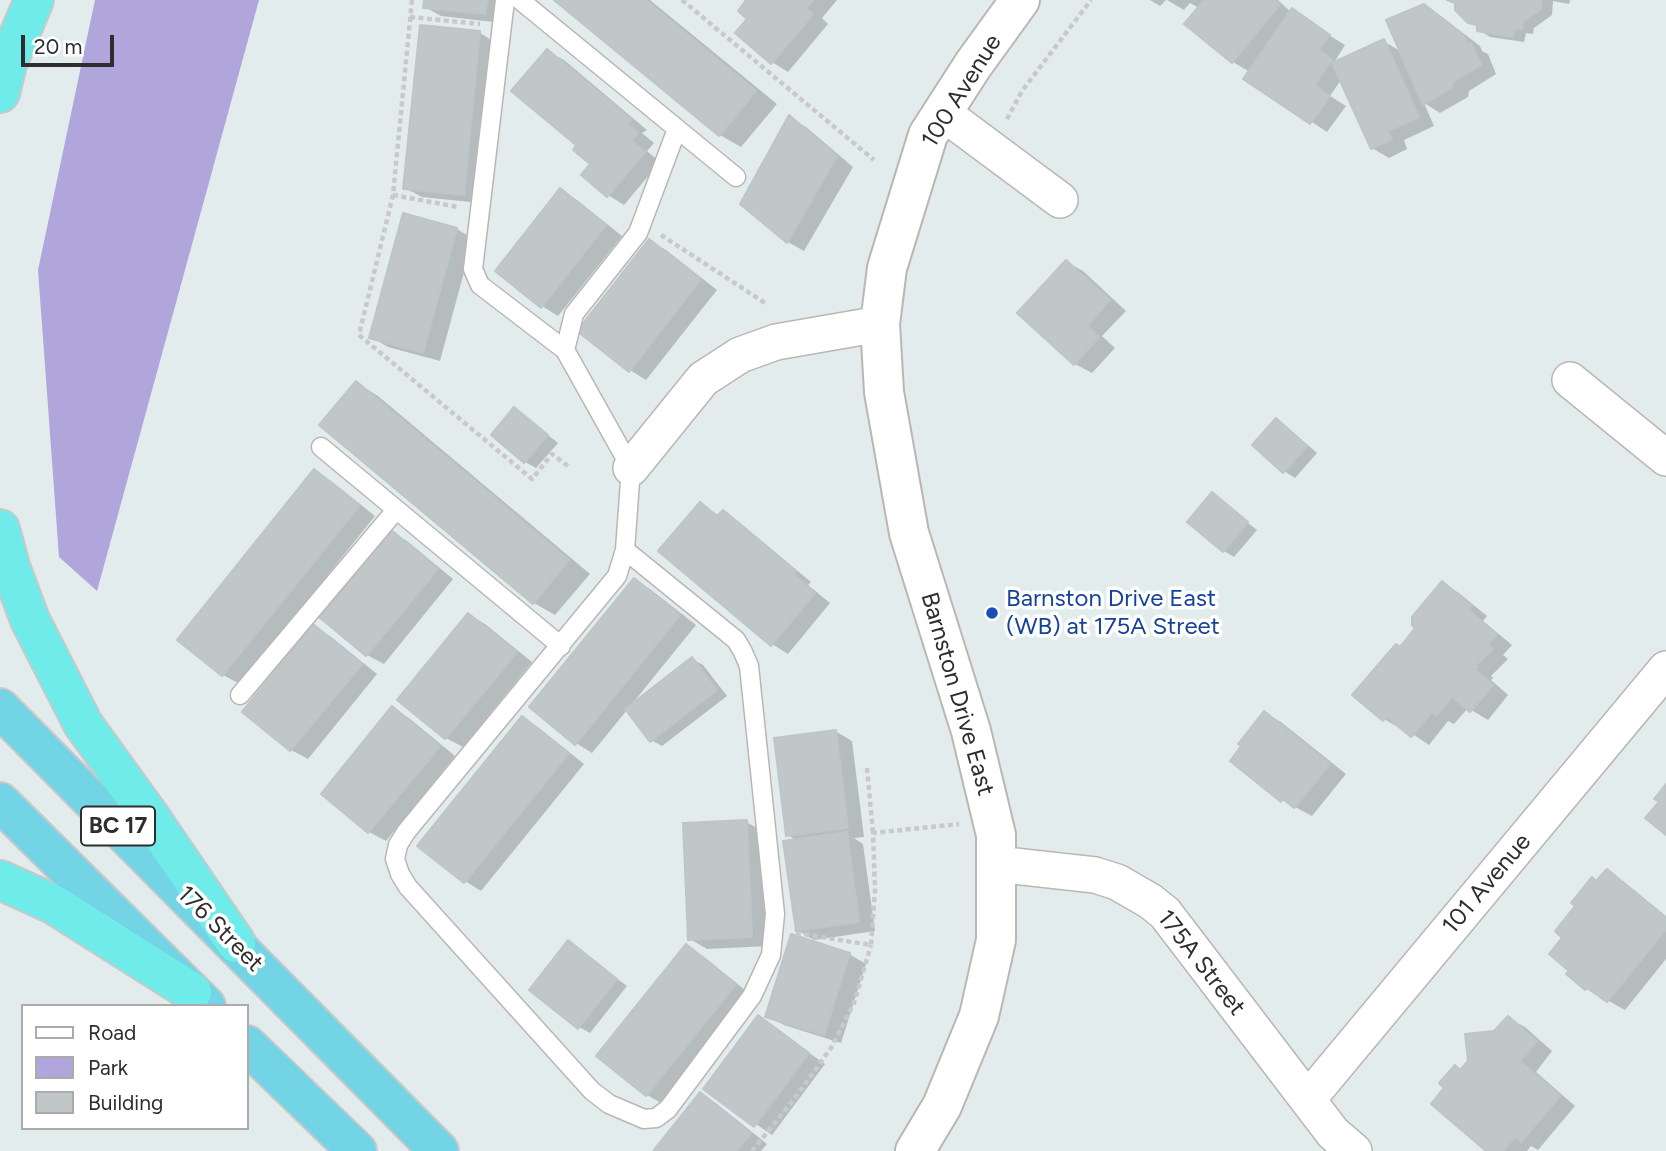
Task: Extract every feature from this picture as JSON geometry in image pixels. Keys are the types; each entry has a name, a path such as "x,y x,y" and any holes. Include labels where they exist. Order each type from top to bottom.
{"highway":[{"path":"0,93 7,64 34,0"},
{"path":"0,529 30,620 83,724 236,943"},
{"name":"176 Street","path":"0,708 236,943 439,1151"},
{"name":"BC 17","path":"0,802 199,999"},
{"path":"0,880 53,904 199,999"},
{"path":"248,1046 357,1151"}],"street":[{"name":"100 Avenue","path":"899,226 928,135 973,65 1020,0"},
{"path":"943,113 1060,200"},
{"name":"Barnston Drive East","path":"899,226 887,268 880,324 884,392 909,533 971,731 996,835 996,940 979,1016 942,1106 915,1151"},
{"path":"631,468 703,379 740,355 776,342 880,324"},
{"path":"1570,380 1666,458"},
{"name":"101 Avenue","path":"1308,1099 1666,669"},
{"name":"175A Street","path":"996,864 1095,875 1133,890 1150,901 1165,914 1333,1133 1354,1151"}],"lane":[{"path":"505,0 473,269 480,285 565,350 631,468 625,550 617,576 402,838 395,859 408,887 592,1091 609,1104 644,1119 656,1118 668,1109 752,996 771,955 775,914 749,666 736,640 625,550"},
{"path":"520,0 736,177"},
{"path":"565,350 574,314 634,239 643,223 677,129"},
{"path":"321,447 561,646"},
{"path":"240,695 396,509"}],"path":[{"path":"412,0 393,195 359,335 532,479 552,454 568,466"},
{"path":"682,0 874,160"},
{"path":"993,150 1022,91 1091,0"},
{"path":"410,17 502,26"},
{"path":"393,195 480,211"},
{"path":"643,223 765,303"},
{"path":"752,1151 831,1048 854,1003 871,945 875,890 867,768"},
{"path":"873,833 960,823"},
{"path":"775,929 871,945"}],"green space":[{"path":"95,0 259,0 97,591 59,557 38,270"}],"building":[{"path":"424,0 487,0 485,14 423,8"},
{"path":"554,0 646,0 756,91 719,136"},
{"path":"746,0 813,0 806,8 813,14 771,64 735,33 747,19 738,11"},
{"path":"1204,0 1275,0 1280,4 1232,63 1184,24"},
{"path":"1447,0 1542,0 1541,9 1523,22 1522,29 1515,28 1513,37 1477,31 1477,25 1468,23 1455,10 1455,3"},
{"path":"1424,4 1463,35 1468,44 1471,43 1481,65 1453,82 1452,88 1423,105 1386,20"},
{"path":"1292,8 1330,35 1319,50 1332,59 1315,85 1330,96 1310,124 1243,79"},
{"path":"420,25 480,31 464,195 403,189"},
{"path":"1384,39 1419,117 1388,131 1392,139 1371,149 1332,63"},
{"path":"547,49 632,120 627,123 638,133 632,141 645,152 607,197 581,175 590,164 573,150 576,145 511,91"},
{"path":"789,115 837,156 787,243 740,204"},
{"path":"560,188 606,225 541,308 495,271"},
{"path":"403,213 457,228 423,353 369,338"},
{"path":"649,239 701,279 629,372 577,331"},
{"path":"1066,260 1110,300 1087,326 1099,337 1074,365 1017,313"},
{"path":"356,381 569,560 533,604 319,425"},
{"path":"514,407 548,435 524,463 491,435"},
{"path":"1276,418 1307,446 1283,473 1252,445"},
{"path":"314,469 360,505 222,676 177,640"},
{"path":"1212,492 1248,522 1223,552 1187,522"},
{"path":"700,502 717,516 723,510 796,571 793,574 815,593 771,646 658,551"},
{"path":"390,529 438,569 366,656 319,617"},
{"path":"634,578 680,615 575,745 529,707"},
{"path":"1442,581 1472,606 1468,610 1497,634 1488,645 1493,649 1476,665 1478,667 1475,670 1493,685 1470,712 1452,697 1436,716 1432,712 1411,737 1387,717 1383,721 1352,695 1396,644 1400,647 1415,628 1412,625 1412,617"},
{"path":"468,613 517,652 445,739 397,700"},
{"path":"313,624 362,664 290,751 242,712"},
{"path":"692,657 717,690 650,742 625,709"},
{"path":"392,706 440,746 368,833 321,794"},
{"path":"1264,711 1330,764 1294,808 1283,799 1281,802 1230,761 1241,746 1238,744"},
{"path":"522,716 569,753 464,883 417,846"},
{"path":"836,730 848,828 786,836 774,738"},
{"path":"1666,784 1666,835 1645,818 1659,802 1654,799"},
{"path":"747,820 752,937 688,940 683,823"},
{"path":"847,832 859,922 796,931 783,841"},
{"path":"1607,869 1666,918 1666,929 1607,1002 1587,988 1585,990 1566,974 1569,971 1549,954 1562,938 1555,931 1575,906 1571,903 1592,877 1596,881"},
{"path":"791,934 850,953 824,1035 765,1017"},
{"path":"568,940 617,979 578,1029 529,990"},
{"path":"686,944 736,984 646,1096 596,1056"},
{"path":"758,1015 809,1053 754,1127 703,1089"},
{"path":"1508,1016 1537,1041 1520,1061 1560,1096 1521,1142 1515,1137 1503,1151 1486,1151 1431,1104 1444,1088 1439,1083 1455,1065 1460,1070 1468,1061 1465,1034 1494,1031"},
{"path":"700,1092 751,1133 736,1151 653,1151"}],"place":[{"name":"Barnston Drive East (WB) at 175A Street","path":"992,613"}]}
